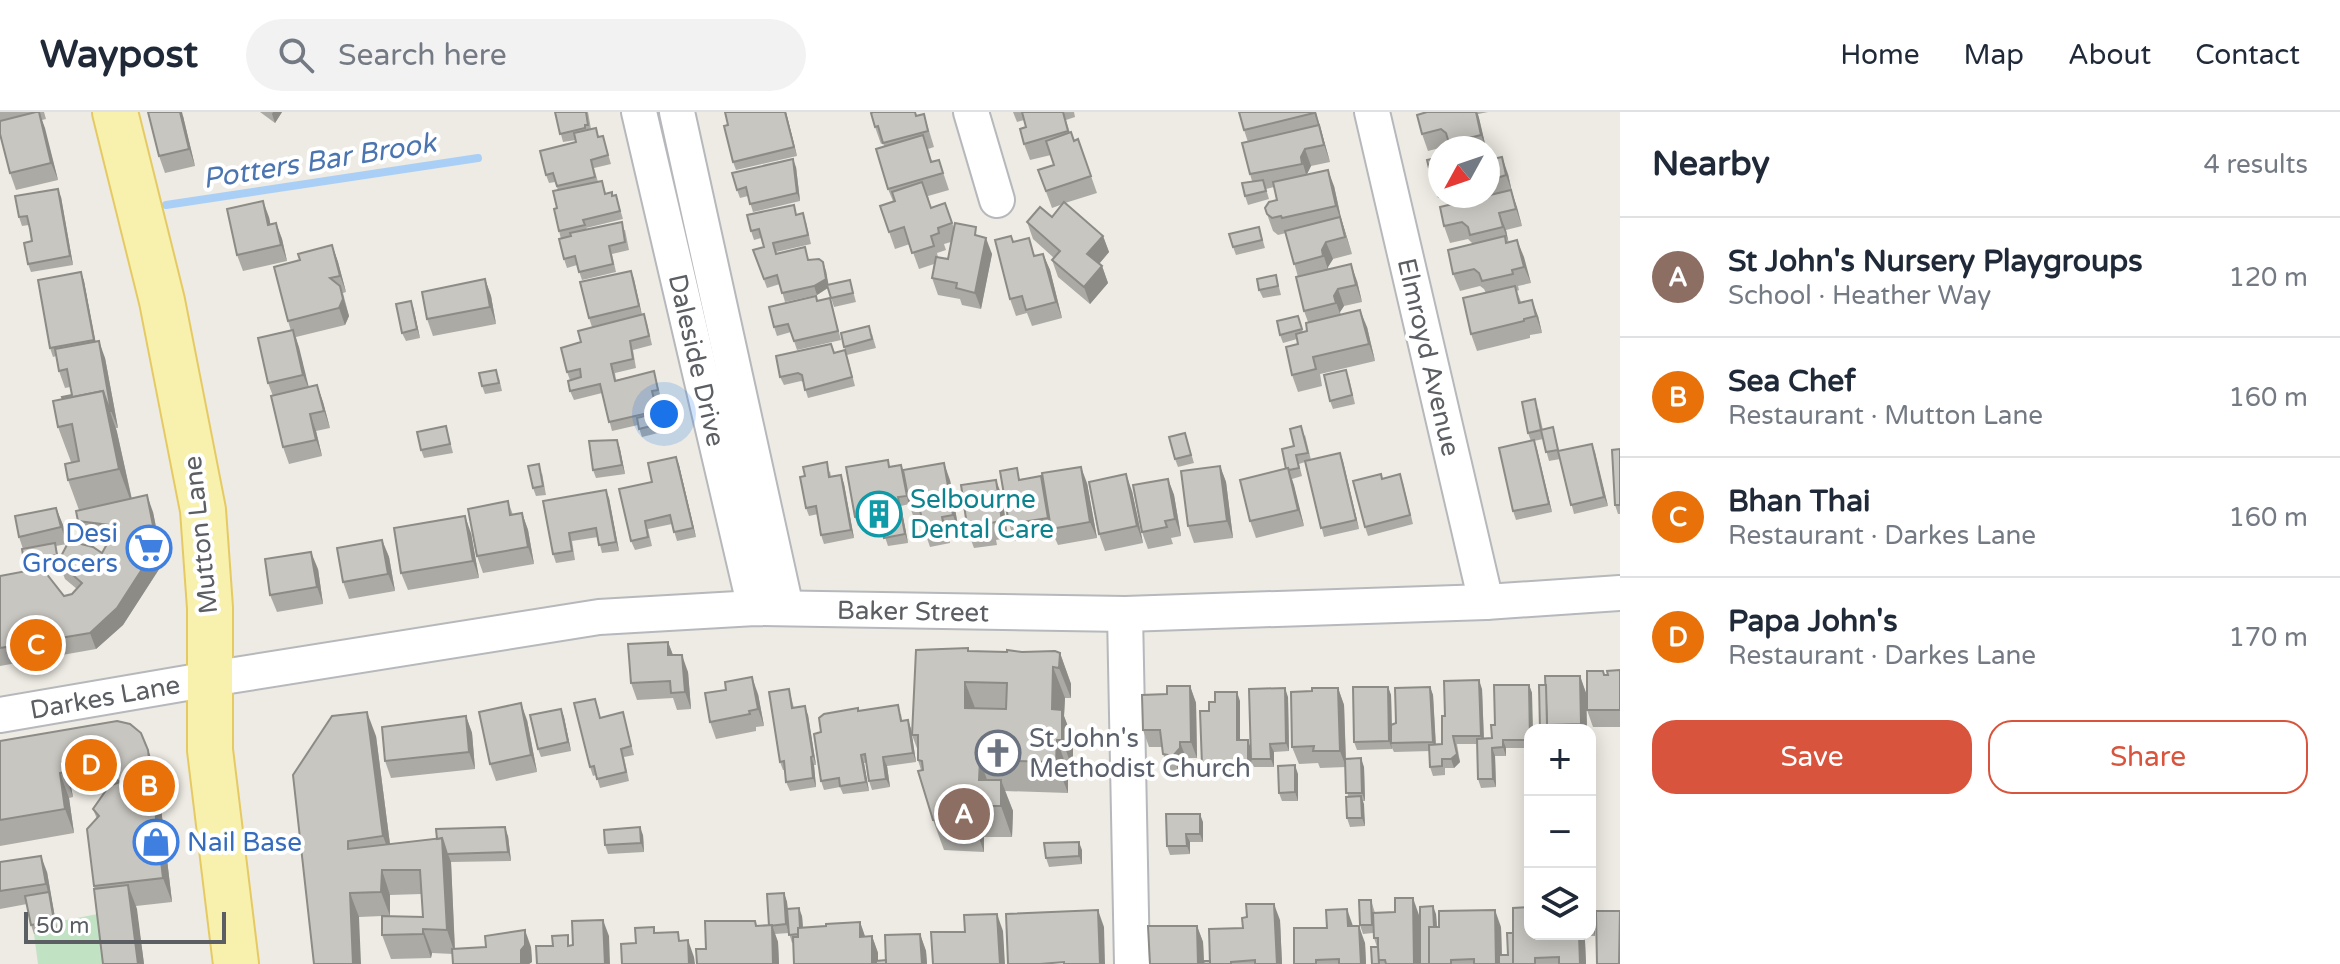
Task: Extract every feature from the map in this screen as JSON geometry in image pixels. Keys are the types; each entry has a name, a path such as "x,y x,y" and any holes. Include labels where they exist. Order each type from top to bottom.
{"main road":[{"name":"Mutton Lane","path":"115,112 162,301 203,510 210,608 210,750 236,964"}],"street":[{"name":"Daleside Drive","path":"639,112 771,608"},
{"name":"Daleside Drive","path":"677,112 771,608"},
{"path":"971,112 997,200"},
{"name":"Elmroyd Avenue","path":"1372,112 1486,602"},
{"name":"Baker Street","path":"210,679 599,617 771,608 1125,614 1486,602 1620,593"},
{"path":"1125,614 1132,964"},
{"name":"Darkes Lane","path":"0,715 210,679"}],"green space":[{"path":"103,913 109,964 38,964 34,934 57,930 56,922"}],"building":[{"path":"39,112 51,163 10,173 0,134 0,121"},
{"path":"148,112 180,112 189,149 159,156"},
{"path":"555,112 586,112 588,125 560,134"},
{"path":"725,112 785,112 794,147 733,162 724,126 728,125"},
{"path":"873,112 924,114 928,131 883,143 878,126 875,127"},
{"path":"1022,112 1063,112 1068,131 1024,144 1020,129 1026,127"},
{"path":"1239,112 1314,112 1314,113 1244,130"},
{"path":"1427,112 1476,112 1481,135 1447,136 1441,129 1422,134 1417,115"},
{"path":"1319,125 1324,145 1305,149 1302,164 1250,174 1242,143"},
{"path":"596,128 598,137 603,136 608,155 591,160 595,177 557,186 553,173 546,175 540,151 576,142 574,133"},
{"path":"1071,132 1074,141 1078,139 1091,176 1046,191 1038,170 1054,165 1046,141"},
{"path":"923,135 931,162 939,160 943,173 888,189 876,149"},
{"path":"1500,157 1502,157 1506,175 1500,177"},
{"path":"793,159 797,193 750,204 746,187 737,190 732,173"},
{"path":"1328,170 1336,206 1282,218 1272,218 1267,214 1265,208 1269,202 1277,200 1273,182"},
{"path":"1263,180 1266,191 1245,196 1242,183"},
{"path":"602,181 605,194 612,192 612,196 616,195 620,211 583,220 585,225 559,231 553,191"},
{"path":"922,182 931,208 945,203 952,223 938,228 939,233 931,236 934,246 912,253 904,227 889,232 880,206 895,201 892,192"},
{"path":"58,189 70,256 28,264 24,243 32,241 30,229 27,216 19,217 15,196"},
{"path":"1511,190 1516,209 1499,213 1503,227 1470,235 1468,227 1462,222 1444,226 1440,208 1500,208 1500,193"},
{"path":"263,201 268,225 276,223 281,245 237,255 227,209"},
{"path":"1064,202 1103,236 1087,254 1102,266 1084,287 1052,260 1060,251 1027,222 1040,207 1052,217"},
{"path":"794,205 796,215 803,213 808,235 773,243 776,254 805,247 808,260 819,259 823,262 826,279 814,286 782,293 777,275 764,279 753,250 764,247 759,229 751,231 747,215"},
{"path":"1340,217 1345,237 1326,242 1323,256 1294,264 1285,231"},
{"path":"622,222 625,242 609,246 613,264 579,272 575,256 564,259 559,239 571,236 570,233"},
{"path":"955,223 976,227 975,235 986,238 975,293 956,288 957,283 932,278 936,257 948,259"},
{"path":"1259,227 1262,240 1233,247 1229,234"},
{"path":"1011,236 1013,242 1029,238 1034,256 1043,254 1056,302 1026,310 1022,296 1010,299 995,240"},
{"path":"1505,236 1506,243 1517,240 1524,267 1512,270 1513,274 1482,281 1474,269 1453,274 1448,250"},
{"path":"332,245 340,276 330,278 340,286 343,299 339,308 288,321 274,267 300,260 298,254"},
{"path":"1351,264 1356,285 1338,289 1334,296 1336,303 1304,311 1296,277"},
{"path":"631,271 639,306 589,318 580,282"},
{"path":"81,272 94,340 50,348 38,280"},
{"path":"1276,275 1278,286 1259,290 1257,279"},
{"path":"485,279 490,307 427,319 422,292"},
{"path":"850,280 853,293 831,298 827,285"},
{"path":"1515,286 1519,303 1532,300 1536,316 1471,334 1463,298"},
{"path":"816,296 817,301 830,298 838,331 794,341 788,324 774,327 769,307"},
{"path":"411,301 417,329 402,333 396,304"},
{"path":"1360,310 1369,344 1313,357 1316,369 1292,375 1286,347 1298,344 1296,334 1307,331 1306,323"},
{"path":"644,314 649,336 630,341 633,359 611,364 615,381 654,371 658,390 652,391 657,411 609,422 600,384 570,391 568,381 581,377 580,369 567,372 561,348 581,342 578,331"},
{"path":"1298,316 1302,329 1280,335 1277,321"},
{"path":"869,326 872,339 844,347 841,333"},
{"path":"293,330 303,375 268,383 258,338"},
{"path":"99,341 111,411 103,391 62,397 72,395 67,369 59,371 55,349"},
{"path":"831,344 834,353 845,350 852,377 805,390 802,375 780,377 776,356"},
{"path":"496,370 499,383 482,386 479,373"},
{"path":"1346,370 1352,395 1330,401 1324,375"},
{"path":"317,385 324,411 310,414 316,440 283,447 271,396"},
{"path":"103,391 119,469 68,480 65,464 79,461 72,424 58,427 53,401"},
{"path":"1535,399 1541,430 1528,433 1522,402"},
{"path":"656,413 659,424 639,429 637,418"},
{"path":"446,426 450,444 421,450 417,432"},
{"path":"1301,426 1308,453 1296,455 1299,468 1289,470 1286,469 1282,449 1294,446 1290,429"},
{"path":"1553,427 1558,450 1546,452 1541,430"},
{"path":"1185,433 1191,455 1175,459 1169,437"},
{"path":"617,440 622,465 593,470 589,441"},
{"path":"1534,440 1549,504 1513,511 1499,448"},
{"path":"1592,444 1604,497 1571,505 1558,451"},
{"path":"1620,449 1620,505 1615,505 1612,450"},
{"path":"1340,453 1356,520 1321,528 1305,461"},
{"path":"676,457 693,528 674,532 670,515 645,521 648,537 631,541 619,489 652,482 648,463"},
{"name":"Selbourne Dental Care","path":"888,460 889,467 901,465 907,496 898,497 905,534 884,538 881,522 864,525 863,516 855,517 846,467"},
{"path":"827,462 829,477 841,475 851,530 821,535 816,506 806,508 800,477 805,476 803,467"},
{"path":"944,463 953,515 942,517 944,526 924,530 919,505 910,507 903,470"},
{"path":"539,464 543,486 533,488 528,466"},
{"path":"1220,466 1227,521 1188,526 1181,471"},
{"path":"1081,467 1090,522 1051,529 1042,473"},
{"path":"1017,468 1019,480 1041,476 1048,518 1009,524 1000,471"},
{"path":"1288,468 1298,510 1250,521 1240,480"},
{"path":"1126,474 1137,526 1099,534 1089,482"},
{"path":"1381,474 1382,479 1400,474 1410,515 1365,527 1353,481"},
{"path":"1168,479 1175,519 1165,521 1167,527 1142,532 1133,485"},
{"path":"996,480 1002,521 990,523 991,528 968,532 961,485"},
{"path":"606,490 616,542 599,545 596,528 569,533 572,551 553,554 543,501"},
{"path":"147,495 157,546 117,608 90,633 0,648 0,576 42,568 64,596 72,594 82,583 58,562 69,541 93,547 102,553 111,537 109,525 78,521 76,511"},
{"path":"508,501 510,515 522,513 528,547 477,556 468,509"},
{"path":"56,508 61,527 19,537 15,516"},
{"path":"465,516 473,561 401,573 394,528"},
{"path":"382,540 388,574 343,582 337,548"},
{"path":"55,543 57,555 24,561 22,549"},
{"path":"311,552 317,587 270,595 265,559"},
{"path":"668,642 668,655 682,655 685,692 671,693 670,681 631,683 628,644"},
{"name":"St John's Methodist Church","path":"968,648 968,651 1060,653 1059,668 1053,667 1052,709 1062,710 1062,740 1057,740 1056,762 980,760 979,780 1001,780 1001,806 973,806 973,821 933,820 918,771 923,770 922,761 918,760 918,735 912,735 916,650","holes":["965,682 1007,683 1006,709 965,708"]},
{"path":"1620,670 1620,710 1587,710 1587,671 1603,671 1604,675 1608,675 1607,671"},
{"path":"1545,676 1580,676 1581,724 1547,724"},
{"path":"752,677 758,709 749,711 750,714 710,722 705,693 726,690 725,682"},
{"path":"1479,680 1481,736 1453,736 1457,754 1451,759 1442,759 1442,766 1430,767 1429,745 1442,744 1444,681"},
{"path":"1494,685 1529,685 1530,724 1524,724 1524,740 1503,740 1503,747 1492,748 1493,779 1478,779 1477,739 1492,738 1491,725 1495,725"},
{"path":"1539,685 1546,685 1547,724 1540,724"},
{"path":"1167,686 1190,686 1191,742 1180,742 1180,748 1173,756 1163,754 1160,730 1143,730 1142,695 1167,694"},
{"path":"1353,687 1388,687 1389,741 1354,742"},
{"path":"1430,687 1433,742 1391,743 1391,725 1396,723 1395,688"},
{"path":"1285,688 1286,743 1270,744 1271,759 1251,759 1249,689"},
{"path":"1312,688 1338,688 1340,751 1313,751 1314,746 1292,747 1291,692 1312,691"},
{"path":"789,689 792,708 805,706 813,756 813,778 786,782 769,692"},
{"path":"1215,692 1237,692 1237,740 1248,740 1248,764 1202,765 1200,711 1209,711 1209,702 1215,702"},
{"path":"595,699 600,718 623,712 631,746 621,749 626,772 597,779 594,766 590,767 574,703"},
{"path":"521,703 531,755 490,764 479,712"},
{"path":"898,705 901,721 908,720 913,753 883,757 886,779 869,781 865,754 861,755 866,782 840,786 839,778 821,781 814,734 821,732 819,718 824,714 858,708 858,711"},
{"path":"561,709 568,742 538,749 530,715"},
{"path":"367,712 383,836 348,841 348,849 442,838 447,930 423,929 423,934 382,935 382,916 423,917 420,870 382,870 381,892 350,893 353,964 314,964 293,775 332,716"},
{"path":"466,716 469,752 385,761 382,727"},
{"path":"117,721 130,724 141,733 148,750 163,878 94,886 87,829 99,816 93,809 109,786 120,782 87,758 62,762 64,772 60,773 65,809 0,820 0,741"},
{"path":"1361,758 1362,793 1346,793 1345,759"},
{"path":"1295,765 1295,792 1279,793 1278,766"},
{"path":"1361,796 1362,818 1347,818 1346,797"},
{"path":"1166,814 1200,814 1200,834 1186,834 1187,846 1167,846"},
{"path":"505,827 508,852 447,854 442,838 437,839 436,829"},
{"path":"640,827 641,843 605,845 604,830"},
{"path":"1079,842 1079,856 1046,858 1044,843"},
{"path":"41,856 46,884 0,891 0,862"},
{"path":"128,885 138,964 103,964 94,889"},
{"path":"49,892 54,921 31,925 25,896"},
{"path":"784,893 786,924 769,926 767,894"},
{"path":"1395,898 1413,898 1414,964 1386,964 1385,960 1378,960 1373,913 1395,912"},
{"path":"1359,900 1371,900 1372,925 1360,925"},
{"path":"1246,904 1274,904 1277,964 1255,964 1255,960 1210,964 1209,929 1243,928 1242,918 1247,917"},
{"path":"1433,906 1434,927 1429,927 1429,964 1420,964 1420,907"},
{"path":"1524,907 1524,940 1579,940 1580,964 1559,964 1559,957 1535,958 1535,964 1513,964 1513,908"},
{"path":"799,908 798,934 789,935 787,909"},
{"path":"1347,909 1348,926 1359,926 1361,964 1339,964 1339,959 1316,960 1316,964 1294,964 1294,928 1327,928 1326,910"},
{"path":"1098,910 1100,964 1008,964 1006,914"},
{"path":"1495,910 1496,964 1474,964 1474,959 1451,960 1451,964 1429,964 1429,927 1439,927 1439,911"},
{"path":"1596,911 1620,911 1619,964 1597,964"},
{"path":"997,914 1000,964 933,964 931,932 965,932 964,915"},
{"path":"603,920 605,964 537,964 536,946 553,946 552,936 568,935 568,946 573,945 572,921"},
{"path":"705,921 755,921 756,926 772,925 773,964 697,964 696,949 706,949"},
{"path":"860,922 860,937 872,936 872,964 794,964 793,937 798,937 798,928"},
{"path":"1148,926 1197,926 1198,964 1150,964"},
{"path":"654,927 654,933 678,932 679,941 688,940 689,964 622,964 621,944 636,943 635,928"},
{"path":"525,930 521,964 453,964 452,949 486,947 485,936"},
{"path":"1507,933 1513,933 1513,964 1499,964 1499,955 1508,955"},
{"path":"920,934 922,964 886,964 885,935"},
{"path":"1371,947 1378,947 1379,964 1372,964"}],"waterway":[{"name":"Potters Bar Brook","path":"166,205 478,158"}],"place":[{"name":"Selbourne Dental Care","path":"879,514"},
{"name":"Desi Grocers","path":"149,548"},
{"name":"Bhan Thai","path":"36,645"},
{"name":"St John's Methodist Church","path":"998,753"},
{"name":"Papa John's","path":"91,765"},
{"name":"Sea Chef","path":"149,786"},
{"name":"St John's Nursery Playgroups","path":"964,814"},
{"name":"Nail Base","path":"156,842"}]}
